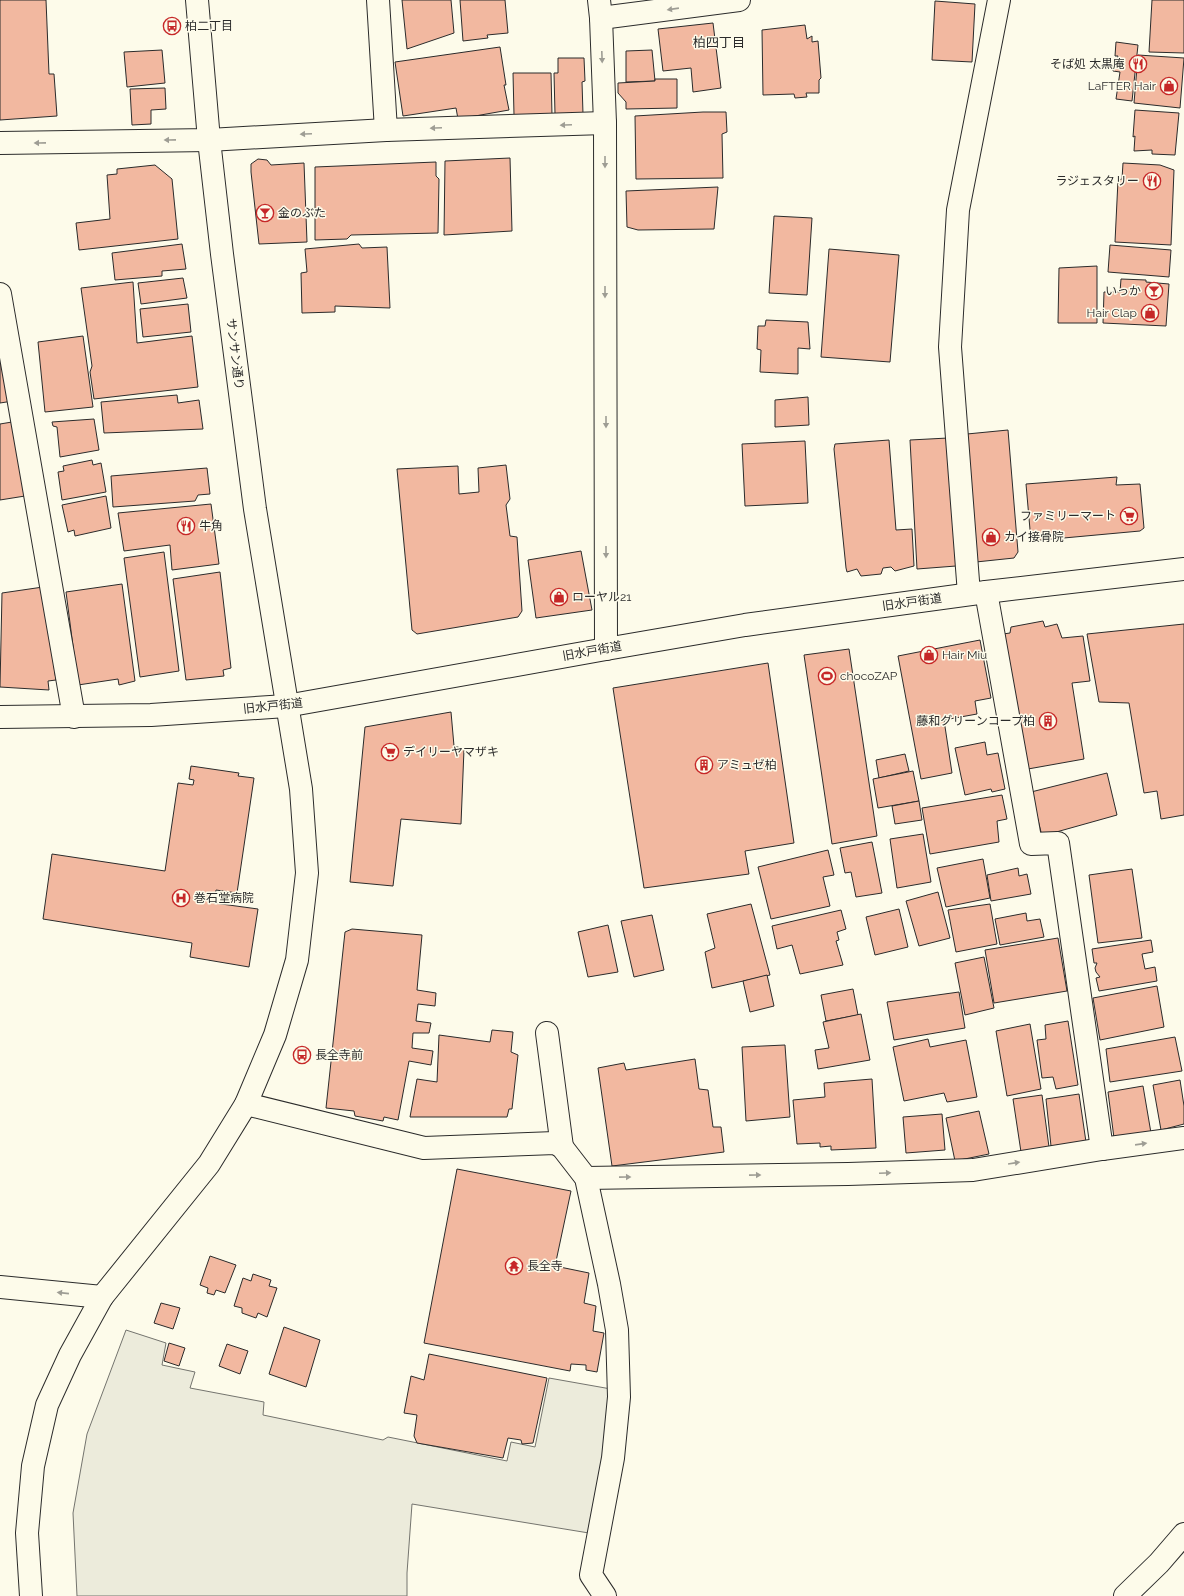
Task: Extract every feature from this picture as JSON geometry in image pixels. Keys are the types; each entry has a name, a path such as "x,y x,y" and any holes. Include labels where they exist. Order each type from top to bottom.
{"street":[{"name":"サンサン通り","path":"31,1596 27,1533 33,1466 47,1405 70,1355 102,1297 209,1164 246,1104 275,1035 297,960 307,873 301,789 286,706 255,509 222,254 209,140 197,0"},
{"path":"378,0 386,130"},
{"path":"606,649 605,123 600,9 739,0"},
{"path":"1000,0 958,210 950,347 977,593 1031,844 1058,843 1102,1149"},
{"path":"0,143 209,140 386,130 605,123"},
{"path":"0,294 74,717"},
{"name":"旧水戸街道","path":"0,716 74,717 158,715 286,706 746,625 977,593 1184,570"},
{"path":"547,1033 562,1147"},
{"path":"246,1104 424,1148 555,1143 562,1147 586,1178 609,1284 617,1330 619,1397 613,1458 591,1575 604,1596"},
{"path":"586,1178 840,1174 973,1170 1102,1149 1184,1138"},
{"path":"0,1287 102,1297"},
{"path":"1125,1596 1159,1563 1184,1534"}],"shaded area":[{"path":"126,1330 166,1343 162,1365 195,1372 190,1388 264,1402 263,1415 383,1440 388,1437 507,1461 511,1442 535,1447 549,1378 611,1389 595,1534 412,1504 407,1573 407,1596 77,1596 73,1513 87,1434"}],"building":[{"path":"0,0 46,0 49,74 54,74 57,116 0,120"},
{"path":"402,0 451,0 454,33 407,49"},
{"path":"460,0 505,0 508,33 487,35 488,38 463,41"},
{"path":"1152,0 1184,0 1184,53 1149,52"},
{"path":"935,1 975,4 972,62 932,60"},
{"path":"713,23 721,88 693,92 691,68 663,71 658,29"},
{"path":"805,25 807,39 812,36 812,42 818,41 821,78 819,80 819,93 806,93 807,97 795,98 794,94 763,95 762,30"},
{"path":"1116,42 1138,45 1132,101 1116,99 1120,72 1113,71 1114,64 1117,64 1118,56 1115,56"},
{"path":"500,47 506,85 504,85 509,110 458,119 456,108 403,116 395,62"},
{"path":"162,50 165,83 127,87 124,52"},
{"path":"652,50 655,81 626,82 626,51"},
{"path":"1138,55 1184,58 1180,108 1134,103"},
{"path":"558,58 584,58 585,81 582,82 583,114 555,114 554,73 558,73"},
{"path":"513,73 551,73 552,115 514,115"},
{"path":"655,79 677,79 677,108 626,109 626,102 618,93 618,83 655,81"},
{"path":"165,88 166,109 151,110 151,124 132,125 130,89"},
{"path":"1135,110 1179,113 1175,155 1152,154 1152,150 1134,151 1135,136 1133,137"},
{"path":"726,112 727,132 722,134 723,178 636,179 635,116"},
{"path":"510,158 512,231 444,235 445,161"},
{"path":"258,159 267,160 271,165 304,163 307,242 259,244 251,172 251,164"},
{"path":"436,162 436,176 439,179 438,233 351,235 347,239 315,240 315,167"},
{"path":"1123,163 1160,165 1174,170 1171,245 1115,242 1118,180 1122,179"},
{"path":"155,165 172,179 178,239 79,250 76,223 110,219 107,175 117,174 117,169"},
{"path":"718,187 714,229 638,230 627,227 626,191"},
{"path":"774,216 812,218 807,295 769,293"},
{"path":"182,244 186,269 162,271 162,276 115,280 112,253"},
{"path":"359,244 362,248 387,247 390,308 335,306 335,312 302,313 301,273 307,272 305,249"},
{"path":"1110,245 1171,250 1169,277 1108,272"},
{"path":"829,249 899,255 890,362 821,357"},
{"path":"1097,266 1097,323 1058,323 1059,268"},
{"path":"183,278 187,298 141,304 138,283"},
{"path":"1121,279 1146,280 1146,282 1169,284 1166,326 1103,323 1104,292 1120,292"},
{"path":"133,282 137,343 192,336 198,387 94,399 90,372 92,366 81,288"},
{"path":"188,304 191,332 143,337 140,309"},
{"path":"766,320 808,322 810,349 798,348 798,374 760,372 761,350 757,349 758,326 765,326"},
{"path":"0,325 13,401 0,403"},
{"path":"83,336 93,407 45,412 38,342"},
{"path":"177,395 178,403 199,400 203,429 104,433 101,402"},
{"path":"808,397 809,425 775,427 775,400"},
{"path":"94,419 99,450 60,457 57,427 53,426 52,422"},
{"path":"18,421 25,496 0,500 0,424"},
{"path":"1008,430 1018,552 1014,558 976,562 967,434"},
{"path":"948,438 956,566 917,569 910,440"},
{"path":"889,440 896,530 912,529 914,566 895,571 891,567 883,568 881,574 861,576 857,569 847,572 846,568 834,449 835,444"},
{"path":"805,441 808,503 745,506 742,444"},
{"path":"92,460 93,465 101,463 106,492 62,500 58,472 64,471 63,466"},
{"path":"506,465 510,499 506,505 510,536 517,537 522,611 518,617 417,634 412,630 397,469 458,466 459,494 479,492 478,468"},
{"path":"207,468 210,494 198,495 195,501 113,507 111,476"},
{"path":"1117,477 1116,485 1140,484 1144,528 1140,531 1031,541 1026,484"},
{"path":"106,496 111,528 75,536 74,530 68,532 62,505"},
{"path":"211,504 219,564 172,570 170,545 124,551 118,513"},
{"path":"581,551 592,610 536,618 528,560"},
{"path":"164,552 179,671 140,677 124,558"},
{"path":"220,572 231,668 223,670 224,676 186,680 173,579"},
{"path":"122,584 135,681 119,685 118,679 78,685 66,592"},
{"path":"43,587 56,680 48,681 49,690 0,687 2,593"},
{"name":"藤和グリーンコープ柏","path":"1043,621 1045,627 1057,624 1062,638 1083,636 1090,681 1072,683 1084,759 1028,769 1003,634 1010,633 1011,627"},
{"path":"1184,624 1184,815 1161,819 1157,791 1144,793 1129,703 1099,702 1087,634"},
{"path":"980,640 991,698 975,701 977,714 944,720 952,773 921,779 898,656"},
{"path":"849,649 877,836 832,844 804,655"},
{"name":"アミュゼ柏","path":"768,663 794,843 745,851 749,874 644,888 613,688"},
{"path":"451,712 454,746 464,749 461,824 401,819 393,886 350,882 365,727"},
{"path":"985,742 987,755 998,753 1005,789 992,792 991,789 965,795 955,748"},
{"path":"905,754 909,771 879,778 876,760"},
{"path":"191,766 239,773 238,776 254,778 237,893 216,890 214,903 258,909 249,967 190,957 192,943 43,919 52,854 165,871 178,783 193,785 194,780 189,779"},
{"path":"913,771 919,801 878,808 873,779"},
{"path":"1107,773 1117,815 1042,836 1031,792"},
{"path":"1002,795 1007,819 997,821 999,842 930,854 922,808"},
{"path":"919,801 922,820 895,824 892,806"},
{"path":"923,834 931,882 897,888 890,839"},
{"path":"872,842 882,893 856,897 851,872 845,873 840,848"},
{"path":"828,850 834,875 823,877 830,906 771,919 758,867"},
{"path":"983,859 990,898 946,907 937,868"},
{"path":"1018,868 1019,876 1027,874 1031,894 991,901 987,875"},
{"path":"1132,869 1142,938 1098,943 1089,875"},
{"path":"938,892 950,938 919,946 906,901"},
{"path":"751,904 770,975 712,988 705,952 715,948 707,914"},
{"path":"990,904 997,944 956,952 948,910"},
{"path":"899,909 908,947 875,955 866,917"},
{"path":"841,910 846,929 837,932 839,940 836,941 843,965 800,974 792,945 777,949 772,926"},
{"path":"1026,913 1027,921 1040,919 1044,937 1000,945 995,919"},
{"path":"652,915 664,970 634,977 621,921"},
{"path":"608,925 618,972 588,977 578,932"},
{"path":"352,929 422,935 417,990 436,993 435,1006 418,1004 416,1021 431,1023 429,1033 413,1033 412,1048 433,1051 431,1065 409,1061 398,1120 384,1117 383,1121 355,1116 354,1111 326,1108 345,932"},
{"path":"1058,938 1067,991 994,1003 985,950"},
{"path":"1151,940 1153,952 1142,954 1145,969 1155,967 1157,981 1099,991 1096,978 1100,977 1096,972 1095,968 1097,963 1094,963 1092,949"},
{"path":"984,957 994,1008 965,1015 955,963"},
{"path":"767,975 774,1006 750,1012 743,981"},
{"path":"1157,986 1164,1027 1100,1040 1093,998"},
{"path":"853,989 858,1015 826,1021 821,995"},
{"path":"959,992 965,1028 894,1040 887,1002"},
{"path":"861,1014 870,1060 818,1069 815,1050 829,1048 823,1022"},
{"path":"1068,1021 1078,1085 1056,1089 1053,1077 1042,1078 1037,1040 1046,1039 1045,1025"},
{"path":"1030,1024 1041,1089 1007,1096 996,1031"},
{"path":"492,1030 513,1032 511,1052 518,1055 512,1109 509,1109 507,1117 410,1117 417,1079 437,1082 439,1035 490,1042"},
{"path":"1175,1037 1182,1071 1110,1082 1106,1049"},
{"path":"928,1039 930,1047 966,1040 977,1097 947,1102 944,1093 904,1101 893,1047"},
{"path":"785,1045 790,1117 746,1121 742,1047"},
{"path":"695,1059 699,1089 708,1090 713,1127 721,1127 724,1152 612,1166 598,1068 624,1063 626,1070"},
{"path":"872,1079 876,1148 831,1150 831,1146 820,1147 820,1143 797,1144 793,1100 825,1097 824,1083"},
{"path":"1180,1080 1184,1106 1184,1124 1161,1130 1153,1085"},
{"path":"1143,1086 1151,1133 1114,1138 1108,1092"},
{"path":"1079,1094 1086,1142 1051,1146 1046,1099"},
{"path":"1042,1095 1049,1147 1021,1152 1013,1099"},
{"path":"979,1111 989,1154 955,1161 946,1118"},
{"path":"942,1114 945,1150 906,1153 903,1117"},
{"path":"457,1169 571,1191 555,1266 589,1273 584,1303 596,1306 593,1331 604,1333 597,1372 586,1370 586,1365 571,1364 570,1371 424,1343"},
{"path":"210,1256 236,1265 225,1293 216,1290 214,1295 207,1293 208,1288 200,1285"},
{"path":"253,1274 271,1280 269,1286 277,1288 267,1317 258,1313 256,1318 242,1313 242,1308 234,1306 243,1278 251,1281"},
{"path":"161,1303 180,1308 173,1329 154,1323"},
{"path":"284,1327 320,1340 306,1387 269,1374"},
{"path":"169,1343 185,1348 179,1366 164,1361"},
{"path":"227,1344 248,1351 240,1374 219,1366"},
{"path":"429,1354 547,1378 533,1443 522,1444 521,1440 508,1438 503,1458 417,1443 414,1436 417,1415 404,1413 411,1376 424,1380"}],"place":[{"name":"柏二丁目","path":"172,26"},
{"name":"そば処 太黒庵","path":"1138,64"},
{"name":"LaFTER Hair","path":"1169,86"},
{"name":"ラジェスタリー","path":"1152,181"},
{"name":"金のぶた","path":"265,213"},
{"name":"いっか","path":"1154,291"},
{"name":"Hair Clap","path":"1150,313"},
{"name":"ファミリーマート","path":"1129,516"},
{"name":"牛角","path":"186,526"},
{"name":"カイ接骨院","path":"991,537"},
{"name":"ローヤル21","path":"559,597"},
{"name":"Hair Miu","path":"929,655"},
{"name":"chocoZAP","path":"827,676"},
{"name":"藤和グリーンコープ柏","path":"1048,721"},
{"name":"デイリーヤマザキ","path":"390,752"},
{"name":"アミュゼ柏","path":"704,765"},
{"name":"巻石堂病院","path":"181,898"},
{"name":"長全寺前","path":"302,1055"},
{"name":"長全寺","path":"514,1266"}],"district":[{"name":"柏四丁目","path":"719,42"}]}
